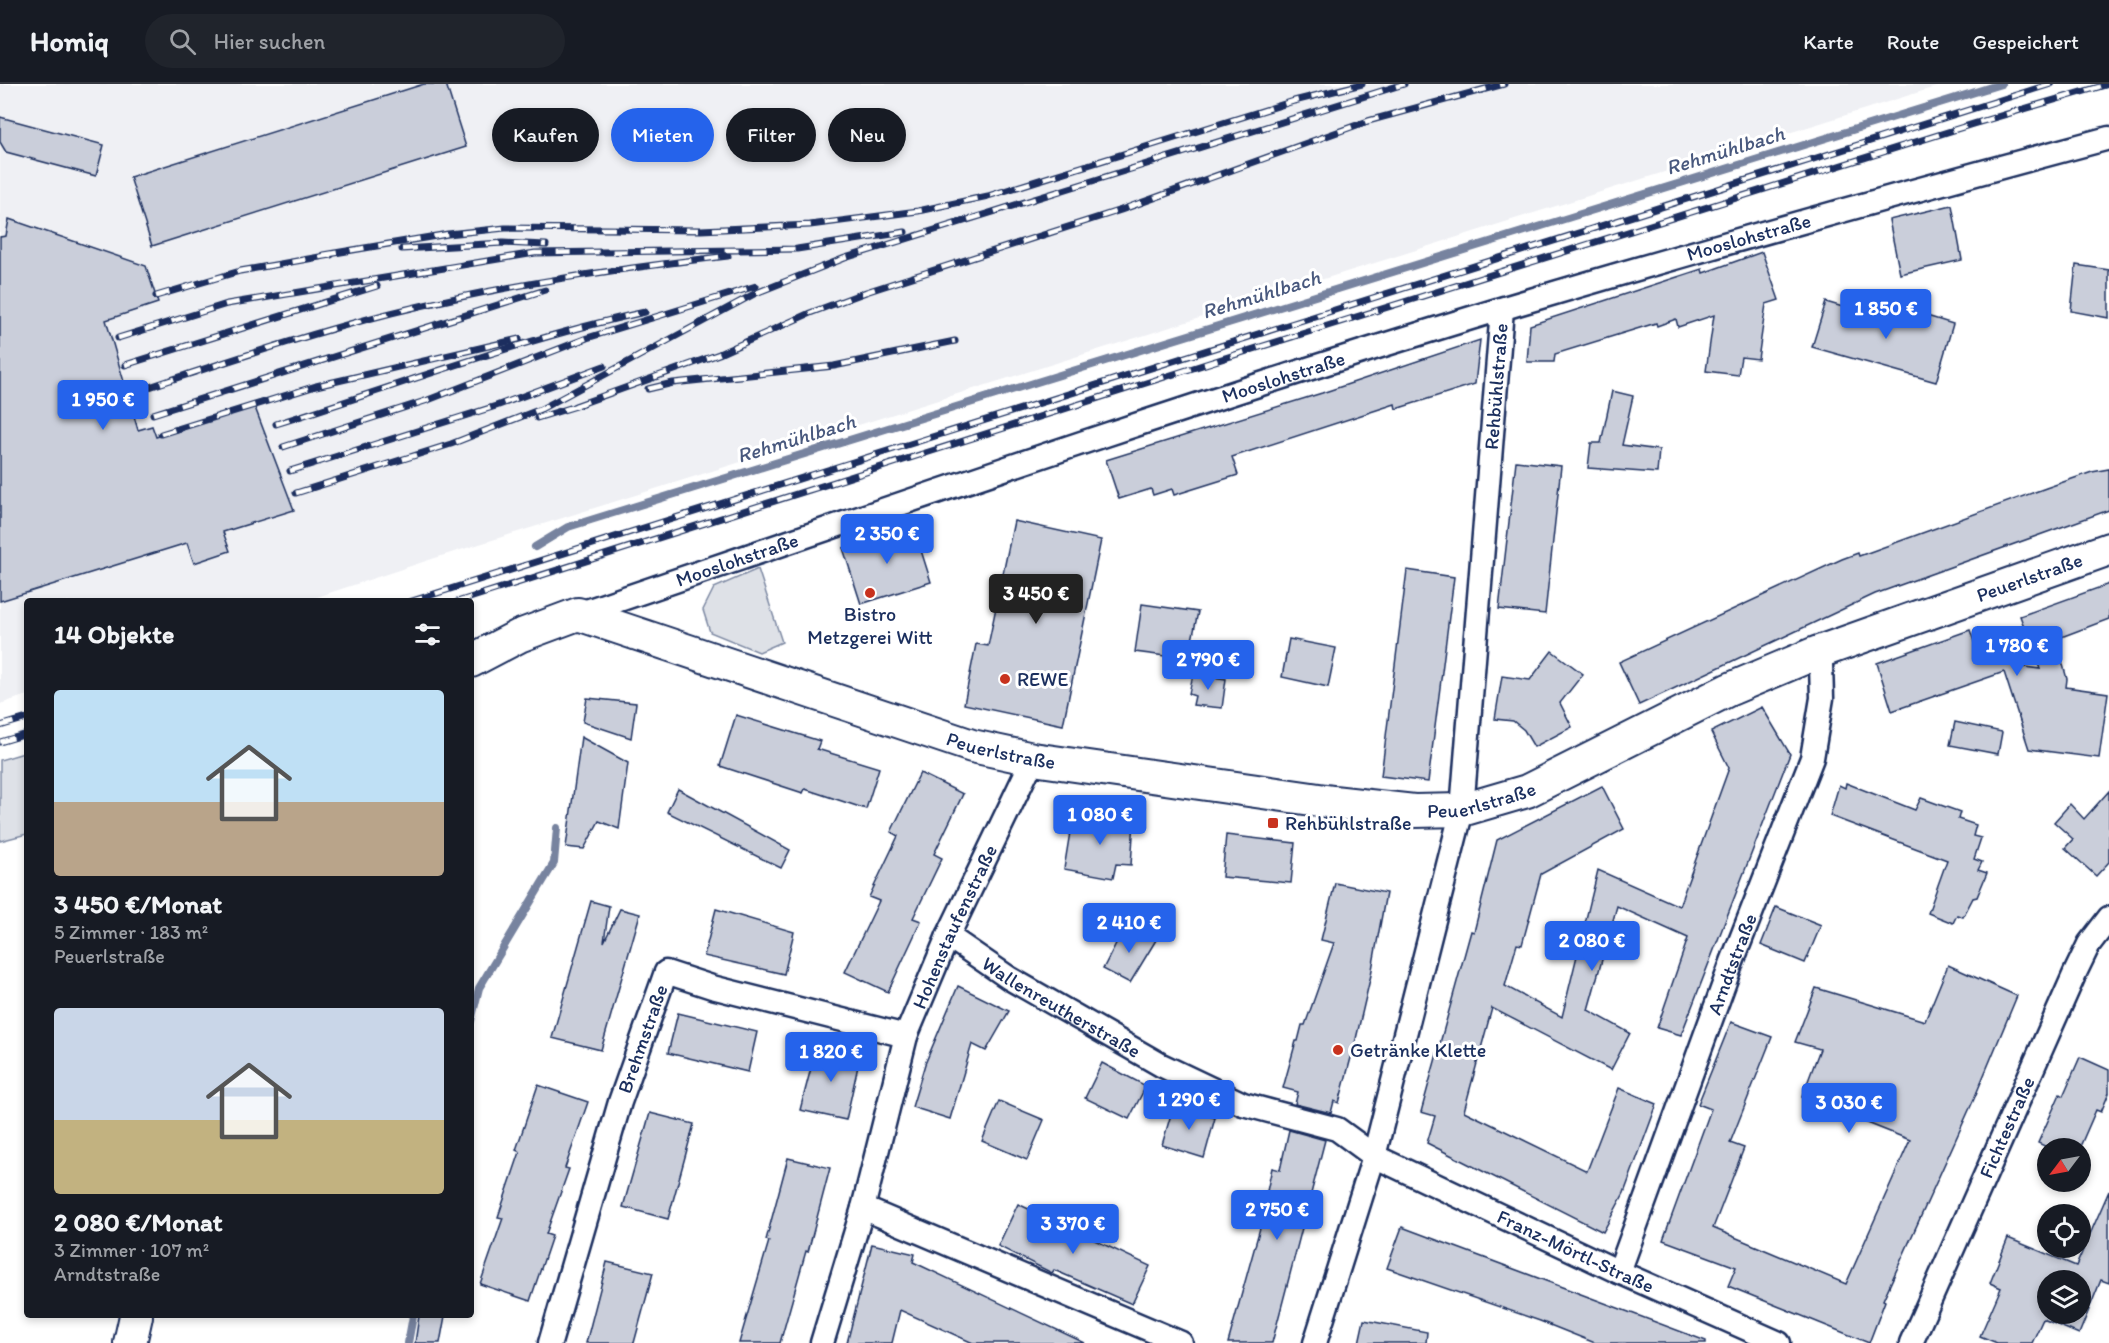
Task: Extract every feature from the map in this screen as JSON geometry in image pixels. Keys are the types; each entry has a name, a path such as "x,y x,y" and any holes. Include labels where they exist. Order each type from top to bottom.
{"street":[{"name":"Mooslohstraße","path":"474,659 519,636 578,614 997,470 1502,309 1886,197 2109,138"},
{"name":"Rehbühlstraße","path":"1315,1343 1374,1156 1462,810 1502,309"},
{"name":"Peuerlstraße","path":"578,614 972,746 1033,759 1333,802 1414,811 1462,810 1527,791 1728,690 1816,653 1985,591 2109,549"},
{"name":"Arndtstraße","path":"1619,1272 1732,962 1812,758 1822,698 1821,664 1816,653"},
{"name":"Hohenstaufenstraße","path":"822,1343 863,1208 906,1036 948,936 1033,759"},
{"name":"Fichtestraße","path":"1911,1343 2088,944 2109,918"},
{"name":"Wallenreutherstraße","path":"948,936 1009,978 1161,1065 1243,1104 1337,1129 1374,1156"},
{"name":"Brehmstraße","path":"550,1343 620,1102 666,972 712,987 906,1036"},
{"name":"Franz-Mörtl-Straße","path":"1374,1156 1619,1272 1779,1343"},
{"path":"863,1208 1181,1343"},
{"path":"130,1343 136,1318"}],"shaded area":[{"path":"0,84 1945,84 435,558 314,598 24,598 24,696 0,704"},
{"path":"758,569 782,642 759,652 710,632 703,610 714,588"},
{"path":"24,753 24,835 0,841 0,760"}],"building":[{"path":"424,84 446,84 466,147 152,246 130,177"},
{"path":"0,117 104,145 96,176 6,152 0,142"},
{"path":"1952,205 1962,260 1900,274 1889,220"},
{"path":"9,219 146,266 158,303 106,320 138,430 152,426 156,437 254,405 294,510 223,532 230,551 194,563 187,543 0,601 0,237 6,236"},
{"path":"1762,252 1779,300 1766,304 1758,359 1741,357 1738,375 1706,371 1714,315 1678,327 1676,319 1657,326 1656,323 1555,354 1554,362 1527,362 1530,325 1702,269 1703,273"},
{"path":"2076,265 2109,270 2109,318 2071,311"},
{"path":"1826,302 1900,324 1904,309 1953,324 1936,382 1812,347"},
{"path":"1480,340 1475,384 1396,409 1395,404 1232,457 1238,475 1174,495 1172,489 1153,495 1151,489 1119,499 1106,460 1322,393"},
{"path":"1612,391 1633,396 1622,445 1659,450 1657,473 1588,468 1591,443 1601,443"},
{"path":"1516,461 1561,466 1545,614 1499,609"},
{"path":"2109,469 2109,510 1875,594 1639,705 1619,662 1842,559 1858,553 1859,556 2092,472"},
{"path":"1014,521 1101,540 1063,725 964,704 976,644 988,646"},
{"path":"913,525 931,582 861,604 843,548"},
{"path":"1407,570 1454,577 1428,782 1381,776"},
{"path":"2109,584 2109,619 2056,639 2067,679 2066,687 2108,693 2099,758 2029,749 2004,672 1892,711 1877,663 1970,630 1981,661 2040,669 2020,616"},
{"path":"1142,604 1198,612 1188,659 1135,652"},
{"path":"1289,639 1336,648 1328,687 1282,677"},
{"path":"1552,651 1583,674 1560,703 1572,727 1534,747 1524,730 1513,721 1495,719 1502,676 1530,680"},
{"path":"1193,674 1226,679 1222,708 1193,705 1195,696 1189,694"},
{"path":"587,698 636,703 631,738 583,722"},
{"path":"1762,707 1790,754 1681,1035 1657,1028 1688,938 1617,906 1588,1010 1630,1033 1611,1070 1492,1008 1464,1111 1587,1171 1619,1088 1657,1104 1624,1193 1603,1232 1427,1143 1435,1116 1421,1112 1471,931 1474,932 1497,840 1602,786 1624,829 1541,874 1522,945 1517,944 1505,986 1562,1017 1598,870 1679,906 1729,768 1711,732"},
{"path":"736,715 820,741 817,749 879,768 866,809 805,789 803,793 720,766"},
{"path":"1955,722 2002,732 1998,754 1950,745"},
{"path":"581,737 628,763 619,829 599,821 584,849 566,847"},
{"path":"920,773 963,794 934,854 942,858 913,918 921,921 888,992 845,972 879,901 869,897 898,836 891,832"},
{"path":"1846,783 1915,810 1921,798 1960,812 1958,819 1976,825 1973,836 1981,838 1974,859 1982,862 1978,870 1987,873 1977,897 1973,898 1963,917 1957,915 1953,923 1928,913 1947,860 1830,816 1839,785 1845,788"},
{"path":"678,789 790,850 781,868 667,812"},
{"path":"2109,791 2109,862 2096,876 2065,848 2073,839 2054,822 2070,804 2084,819"},
{"path":"1088,816 1134,821 1131,865 1116,864 1113,878 1064,869 1071,826 1087,828"},
{"path":"1226,835 1295,843 1291,883 1222,877"},
{"path":"1335,883 1386,893 1371,975 1356,1039 1339,1103 1334,1101 1331,1113 1295,1104 1298,1092 1283,1088 1296,1041 1298,1041 1302,1025 1305,1025 1334,943 1321,940"},
{"path":"591,901 609,906 604,942 620,909 640,914 601,1050 552,1038"},
{"path":"1776,907 1821,925 1805,963 1761,945"},
{"path":"716,909 794,932 784,974 704,956"},
{"path":"1125,926 1156,940 1130,983 1103,969"},
{"path":"1948,965 2017,996 1974,1099 1883,1300 1885,1301 1869,1343 1728,1286 1736,1267 1663,1240 1711,1109 1698,1104 1731,1022 1772,1037 1730,1143 1744,1148 1713,1228 1846,1284 1910,1140 1802,1097 1820,1049 1795,1042 1816,988 1925,1021"},
{"path":"958,986 1009,1011 986,1051 972,1044 950,1119 912,1107 925,1064"},
{"path":"678,1013 757,1032 748,1072 668,1053"},
{"path":"817,1045 860,1057 846,1120 800,1110"},
{"path":"2080,1057 2109,1070 2109,1093 2101,1112 2096,1110 2084,1138 2040,1138 2060,1094 2063,1096"},
{"path":"1102,1063 1146,1086 1129,1119 1085,1098"},
{"path":"538,1085 588,1102 565,1168 569,1169 546,1234 552,1236 530,1301 480,1284 503,1218 498,1217 520,1152 516,1150"},
{"path":"999,1101 1044,1120 1027,1160 982,1141"},
{"path":"1174,1104 1215,1118 1204,1158 1162,1145"},
{"path":"650,1113 694,1124 668,1219 623,1207"},
{"path":"1289,1130 1325,1140 1272,1343 1228,1343 1270,1192 1267,1191 1272,1168 1280,1170"},
{"path":"788,1158 830,1168 808,1252 806,1251 780,1343 739,1343 769,1241 766,1240"},
{"path":"2109,1191 2109,1283 2101,1280 2091,1305 2091,1270 2037,1270 2037,1324 2041,1324 2032,1343 1997,1343 1980,1336 2001,1288 1990,1283 2008,1238 2037,1250 2037,1258 2057,1258 2076,1266 2080,1258 2091,1258 2091,1232"},
{"path":"1018,1204 1150,1266 1132,1304 1054,1270 1052,1273 998,1246"},
{"path":"1402,1227 1706,1341 1706,1343 1595,1343 1540,1321 1387,1268"},
{"path":"872,1244 915,1254 913,1262 1085,1343 973,1343 900,1310 892,1343 847,1343"},
{"path":"607,1262 653,1273 634,1343 586,1343"},
{"path":"419,1318 445,1318 440,1343 415,1343"},
{"path":"1364,1320 1427,1332 1426,1343 1359,1343"},
{"path":"2055,1324 2083,1324 2079,1334"}],"waterway":[{"name":"Rehmühlbach","path":"535,547 568,527 2001,84"},
{"name":"Rehmühlbach","path":"474,1009 479,988 554,863 557,828"},
{"name":"Rehmühlbach","path":"408,1343 413,1318"}],"railway":[{"path":"323,255 448,234 505,228 701,230 810,225 918,211 988,196 1294,101 1362,84"},
{"path":"296,493 451,444 541,409 756,293 845,258 1404,84"},
{"path":"575,406 719,354 810,313 866,292 1121,210 1368,121 1504,84"},
{"path":"422,598 2051,84"},
{"path":"470,598 1212,362 1973,124 2109,84"},
{"path":"118,338 227,304 535,253 797,249 905,232"},
{"path":"402,249 503,243 546,245"},
{"path":"156,296 240,271 331,255"},
{"path":"134,392 262,350 433,303 559,279 728,256"},
{"path":"125,365 377,286"},
{"path":"283,447 428,400 587,338 756,286"},
{"path":"153,414 545,290"},
{"path":"276,424 505,349 645,312"},
{"path":"161,434 316,386 519,339"},
{"path":"648,389 673,383 834,366 955,341"},
{"path":"290,471 496,406 604,366"},
{"path":"537,418 583,404"},
{"path":"0,726 24,719"},
{"path":"0,742 24,735"}],"place":[{"name":"Bistro Metzgerei Witt","path":"870,593"},
{"name":"REWE","path":"1005,679"},
{"name":"Rehbühlstraße","path":"1273,823"},
{"name":"Getränke Klette","path":"1338,1050"}]}
